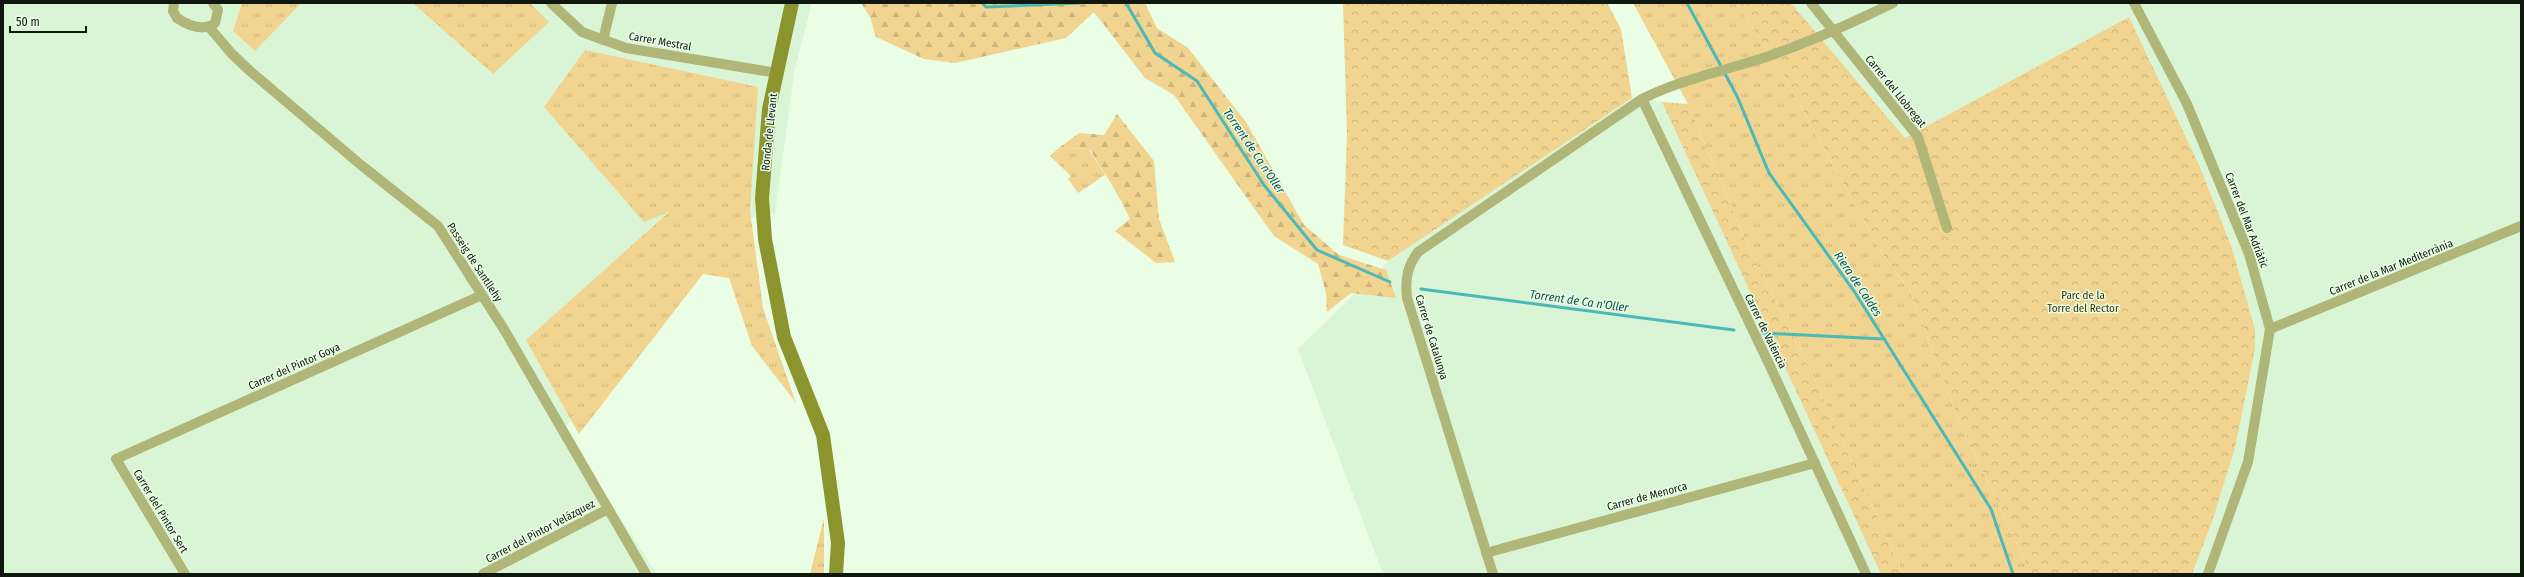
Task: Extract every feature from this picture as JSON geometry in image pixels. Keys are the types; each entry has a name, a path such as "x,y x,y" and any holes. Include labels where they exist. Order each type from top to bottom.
{"main road":[{"name":"Ronda de Llevant","path":"792,3 769,109 763,191 765,239 784,336 823,435 838,543 836,574"}],"street":[{"name":"Carrer Mestral","path":"551,3 582,32 626,48 777,73"},
{"path":"603,40 612,3"},
{"name":"Carrer del Llobregat","path":"1811,3 1832,32 1918,137 1947,228"},
{"name":"Carrer de Catalunya","path":"1493,574 1407,298 1406,272 1418,252 1642,99 1664,88 1769,56 1832,32 1893,3"},
{"name":"Carrer del Mar Adriàtic","path":"2134,3 2187,104 2249,254 2270,329 2248,462 2208,574"},
{"path":"172,4 174,11 180,20 201,28 210,27 215,23 218,16 216,4"},
{"name":"Passeig de Santllehy","path":"210,27 232,54 250,71 361,165 438,226 482,295 646,574"},
{"name":"Carrer de València","path":"1642,99 1815,463 1866,574"},
{"name":"Carrer de la Mar Mediterrània","path":"2270,329 2521,226"},
{"name":"Carrer del Pintor Goya","path":"116,460 482,295"},
{"name":"Carrer del Pintor Sert","path":"116,460 185,574"},
{"name":"Carrer de Menorca","path":"1486,553 1815,463"},
{"name":"Carrer del Pintor Velázquez","path":"483,574 608,509"}],"shaded area":[{"path":"3,3 812,3 795,68 775,213 747,218 563,430 657,574 3,574"},
{"path":"1791,3 2521,3 2521,574 2192,574 2212,522 2235,448 2255,349 2255,329 2232,248 2200,167 2129,18 1905,138"},
{"path":"1632,98 1662,101 1881,574 1383,574 1298,349 1388,261"}],"green space":[{"path":"242,3 301,3 255,51 233,31"},
{"path":"413,3 530,3 549,22 493,74"},
{"path":"861,3 1145,3 1157,28 1188,48 1246,122 1304,225 1339,255 1386,270 1396,298 1351,293 1327,312 1326,293 1318,264 1274,236 1174,95 1145,78 1094,12 1066,38 955,63 924,59 876,37 870,17"},
{"path":"1343,3 1607,3 1621,29 1632,98 1388,261 1343,245 1347,134"},
{"path":"1633,3 1736,3 1780,69 1881,252 1910,291 1958,418 2031,574 1903,574 1813,376 1744,237 1688,104"},
{"name":"Parc de la Torre del Rector","path":"1736,3 1791,3 1905,138 2129,17 2200,167 2232,248 2255,329 2255,349 2235,448 2212,522 2192,574 2031,574 1958,418 1910,291 1881,252 1780,69"},
{"path":"585,50 758,87 750,210 763,308 796,403 752,346 729,278 703,274 579,434 526,340 669,212 644,222 544,107"},
{"path":"1662,102 1688,104 1744,237 1813,376 1903,574 1881,574"},
{"path":"1117,114 1154,161 1159,219 1175,262 1156,263 1115,231 1130,219 1118,195 1090,150 1060,147 1079,133 1104,135"},
{"path":"1060,147 1089,150 1105,175 1078,193 1068,179 1071,176 1050,156"},
{"path":"824,518 824,574 810,574"}],"waterway":[{"name":"Torrent de Ca n'Oller","path":"982,3 986,7 1080,3"},
{"name":"Torrent de Ca n'Oller","path":"1126,3 1155,53 1197,81 1264,185 1317,250 1390,282"},
{"name":"Riera de Caldes","path":"1687,3 1737,96 1769,173 1854,291 1991,509 2013,574"},
{"name":"Torrent de Ca n'Oller","path":"1421,289 1734,330"},
{"name":"Torrent de Ca n'Oller","path":"1762,333 1884,339"}]}
